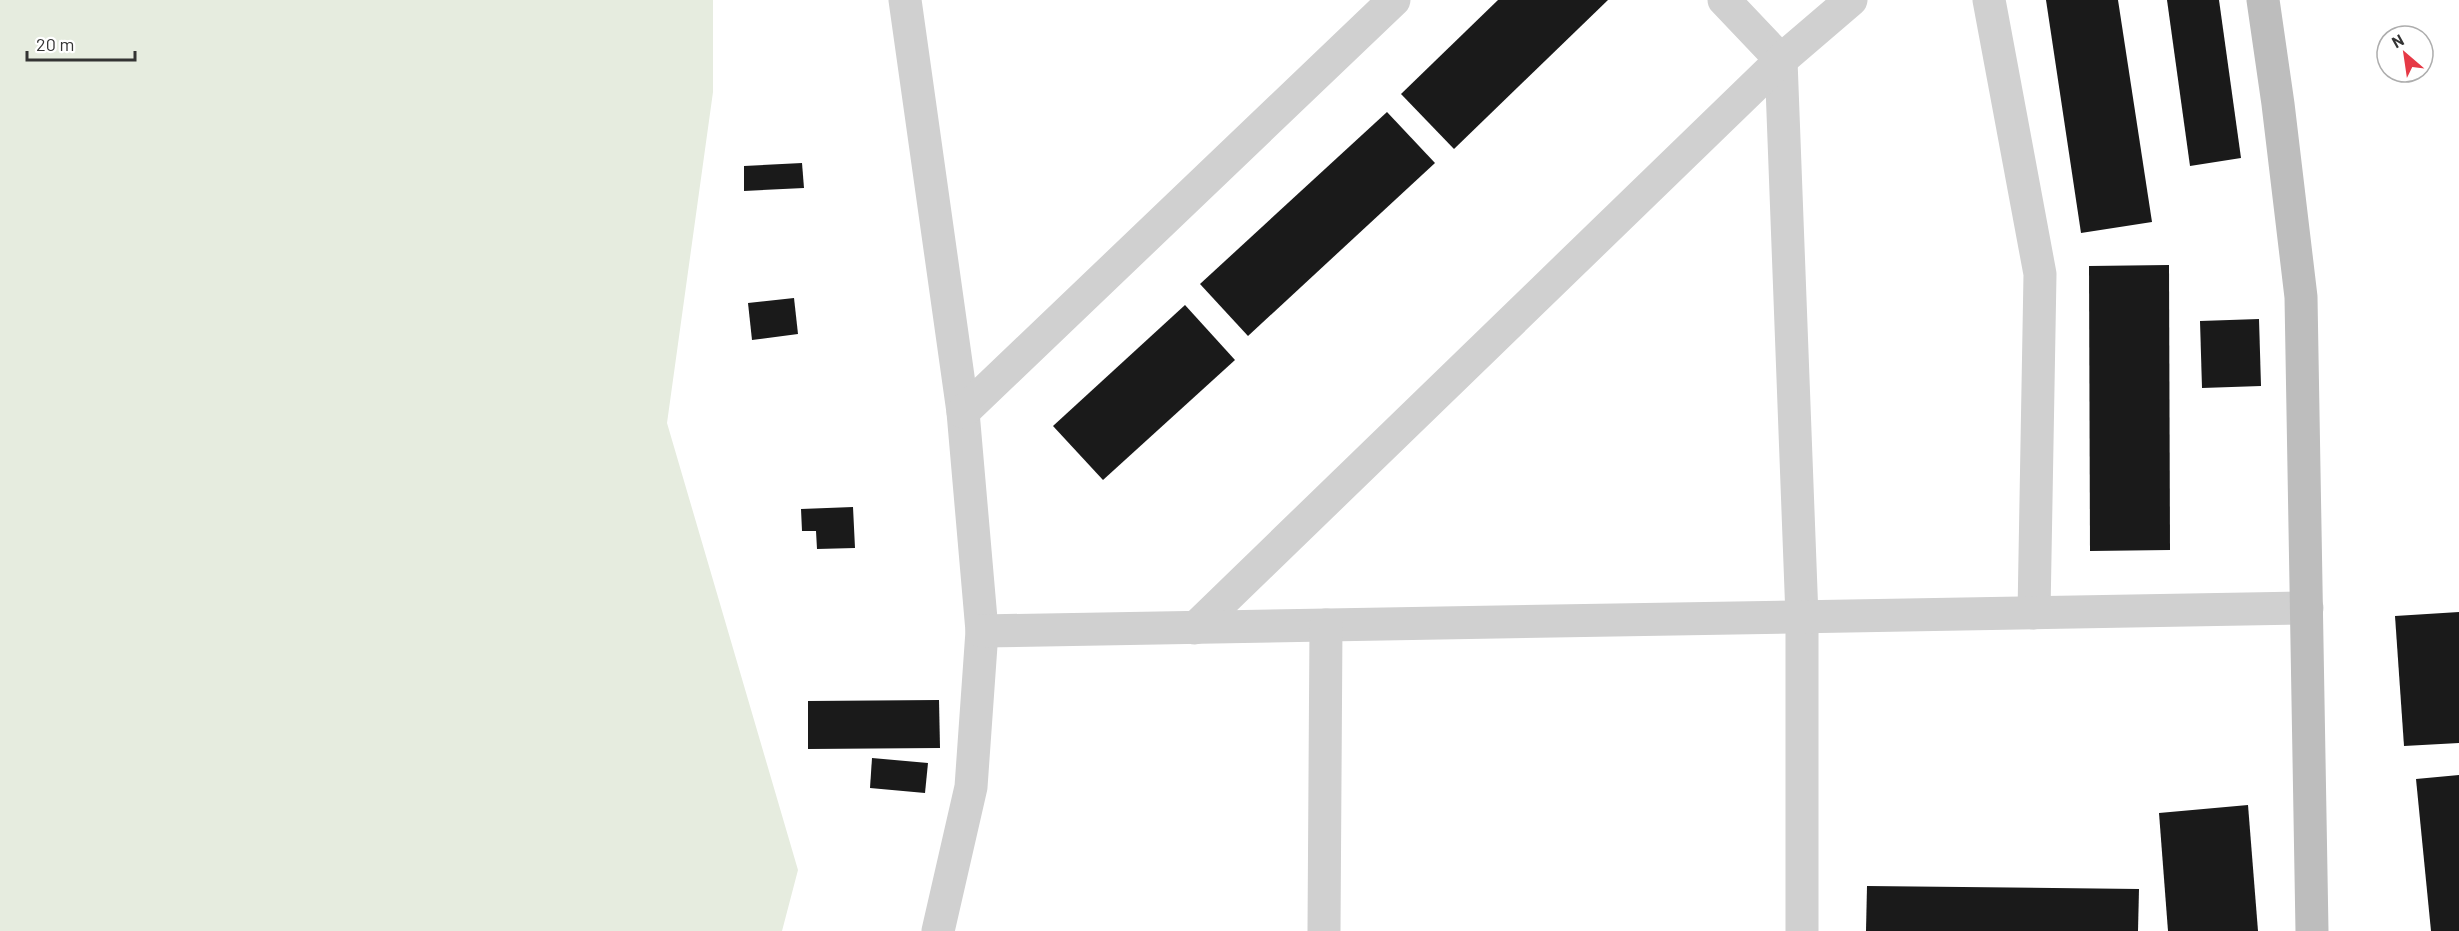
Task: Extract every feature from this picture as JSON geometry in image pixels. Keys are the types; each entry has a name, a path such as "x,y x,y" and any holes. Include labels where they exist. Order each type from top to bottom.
{"street":[{"path":"905,0 963,412 982,631 971,787 938,931"},
{"path":"963,412 1394,0"},
{"path":"1724,0 1781,60 1802,617 1802,931"},
{"path":"1195,628 1781,60 1851,0"},
{"path":"1989,0 2040,274 2034,613"},
{"path":"2263,0 2301,297 2312,931"},
{"path":"982,631 2307,608"},
{"path":"1324,931 1326,625"}],"shaded area":[{"path":"0,0 713,0 713,92 667,423 798,870 782,931 0,931"}],"building":[{"path":"1498,0 1608,0 1454,149 1401,94"},
{"path":"2046,0 2118,0 2152,222 2081,233"},
{"path":"2167,0 2219,0 2241,158 2190,166"},
{"path":"1387,112 1435,163 1248,336 1200,284"},
{"path":"802,163 804,188 744,191 744,166"},
{"path":"2169,265 2170,550 2090,551 2089,266"},
{"path":"794,298 798,334 752,340 748,303"},
{"path":"1185,305 1235,360 1103,480 1053,426"},
{"path":"2259,319 2261,386 2202,388 2200,321"},
{"path":"853,507 855,548 817,549 816,531 802,531 801,509"},
{"path":"2459,612 2459,743 2404,746 2395,616"},
{"path":"939,700 940,748 808,749 808,701"},
{"path":"872,758 928,763 925,793 870,788"},
{"path":"2459,775 2459,931 2431,931 2416,779"},
{"path":"2248,805 2258,931 2168,931 2159,813"},
{"path":"1867,886 2139,889 2138,931 1866,931"}]}
